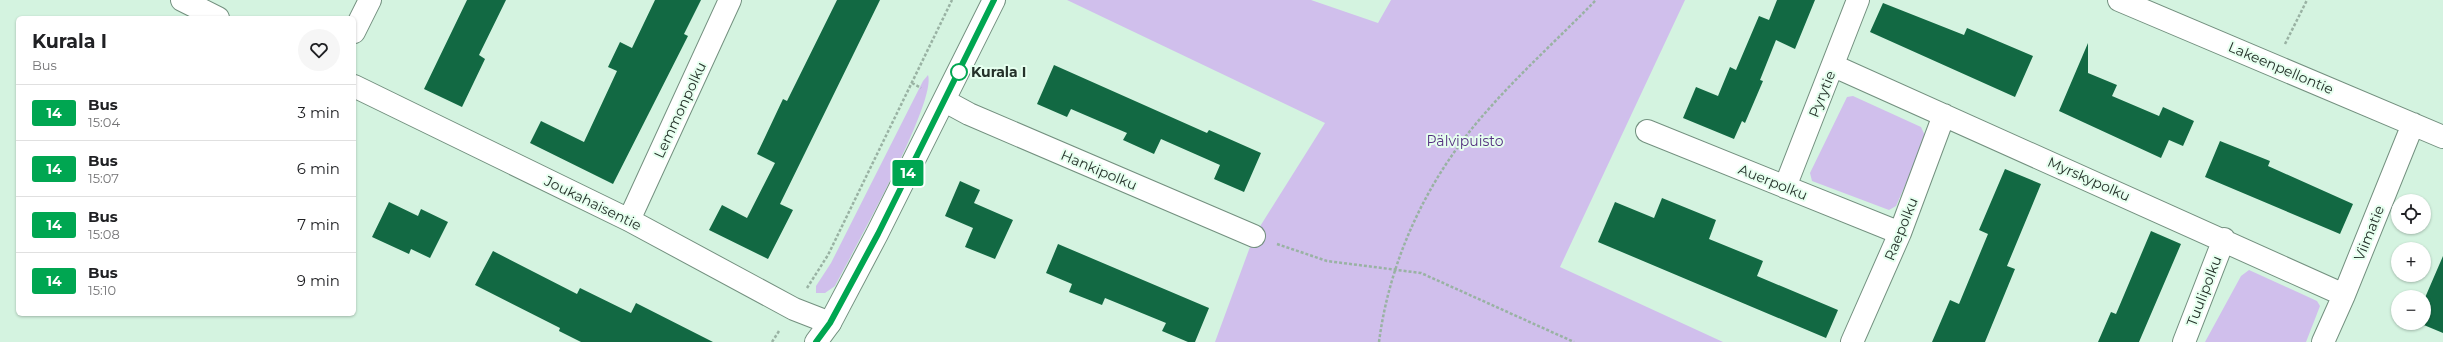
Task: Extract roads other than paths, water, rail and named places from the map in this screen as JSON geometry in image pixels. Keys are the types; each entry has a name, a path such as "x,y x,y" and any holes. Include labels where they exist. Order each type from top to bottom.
{"street":[{"path":"182,0 214,16"},
{"path":"356,28 370,0"},
{"name":"Lemmonpolku","path":"629,220 730,0"},
{"path":"816,342 830,323 994,0"},
{"name":"Pyrytie","path":"1785,187 1834,66 1858,0"},
{"name":"Lakeenpellontie","path":"2119,0 2443,137"},
{"name":"Myrskypolku","path":"1834,66 2224,239 2344,294"},
{"name":"Joukahaisentie","path":"356,87 629,220 794,309 830,323"},
{"name":"Hankipolku","path":"944,101 969,114 1254,236"},
{"name":"Raepolku","path":"1852,342 1900,233 1944,115"},
{"name":"Viimatie","path":"2322,342 2344,294 2413,124"},
{"name":"Auerpolku","path":"1647,131 1900,233"},
{"name":"Tuulipolku","path":"2184,342 2224,239"}],"place":[{"name":"Kurala I","path":"959,72"}],"park label":[{"name":"Pälvipuisto","path":"1465,141"}]}
